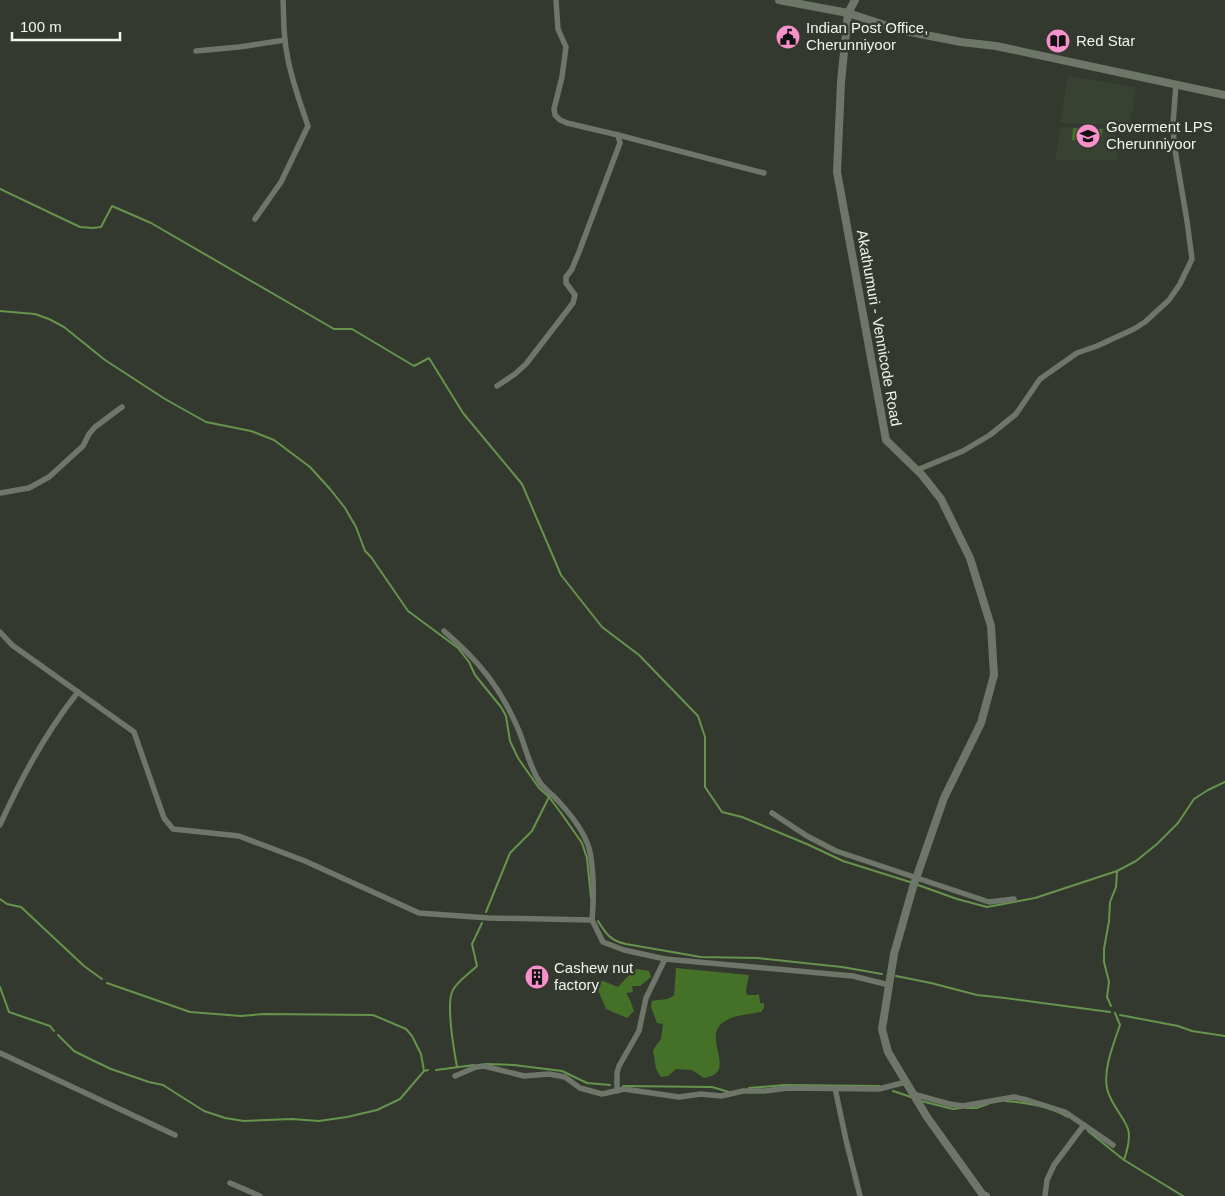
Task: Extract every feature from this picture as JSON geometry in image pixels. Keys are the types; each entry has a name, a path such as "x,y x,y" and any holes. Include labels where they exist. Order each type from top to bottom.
{"street":[{"path":"255,219 281,182 308,126 287,55 283,0"},
{"path":"556,0 558,29 566,47 562,77 554,108 555,116 567,123 764,173"},
{"path":"779,0 848,13 900,30 961,42 996,46 1225,95"},
{"path":"848,13 854,1"},
{"name":"Akathumuri - Vennicode Road","path":"848,13 841,82 837,172 886,440 917,470 940,499 970,558 991,626 994,675 981,723 944,798 916,877 894,954 882,1029 888,1052 927,1117 983,1195 986,1196"},
{"path":"196,51 285,40"},
{"path":"917,470 963,452 990,435 1016,414 1040,379 1077,353 1098,346 1140,326 1169,300 1180,284 1192,259 1174,144 1173,124 1176,84"},
{"path":"497,386 526,364 572,303 574,296 566,283 566,277 572,270 616,154 620,143 618,135"},
{"path":"0,493 30,488 49,477 83,446 95,427 122,407"},
{"path":"444,631 462,647 495,684 519,731 541,783 562,804 578,827 589,848 594,897 592,920 603,942 624,950 665,959 853,976 889,985"},
{"path":"0,632 3,639 134,732 164,818 173,829 239,836 305,861 419,913 489,918 592,920"},
{"path":"0,825 44,742 78,692"},
{"path":"772,813 807,836 836,851 989,902 1014,898"},
{"path":"617,1091 619,1066 639,1031 646,998 665,959"},
{"path":"0,1053 174,1135"},
{"path":"455,1076 476,1067 484,1066 524,1076 549,1074 565,1077 580,1088 594,1093 602,1094 624,1089 679,1097 701,1094 721,1096 744,1091 788,1088 879,1088 906,1082"},
{"path":"835,1088 860,1196"},
{"path":"913,1094 963,1106 1014,1097 1065,1112 1088,1130 1099,1134 1113,1145"},
{"path":"1045,1196 1047,1180 1054,1165 1084,1125"},
{"path":"230,1183 260,1196"}],"shaded area":[{"path":"1068,76 1136,87 1130,126 1060,123"},
{"name":"Goverment LPS Cherunniyoor","path":"1061,127 1112,128 1119,144 1118,160 1055,160"}],"green space":[{"path":"1073,128 1103,129 1100,141 1072,140"},
{"path":"676,968 749,975 747,995 759,994 760,1003 764,1003 764,1008 761,1012 731,1018 719,1026 716,1034 716,1043 720,1061 719,1069 714,1075 704,1078 692,1070 676,1069 668,1076 661,1077 656,1069 653,1050 661,1039 663,1024 657,1023 651,1007 652,1001 667,999 674,995"},
{"path":"637,969 649,971 651,977 640,986 632,986 633,992 626,993 634,1011 627,1018 606,1009 596,985 603,981 618,987"}],"waterway":[{"path":"0,189 80,227 101,227 112,206 151,223 334,329 352,329 414,366 429,358 463,413 522,484 561,575 602,627 639,655 698,716 705,737 705,787 722,812 742,817 843,861 910,882"},
{"path":"0,311 35,314 49,319 64,327 105,360 165,399 206,422 251,431 274,440 310,467 345,508 356,527 365,551 408,611 458,648 469,662 475,675 501,707 506,716 510,741 518,758 582,843 587,858 591,898"},
{"path":"1111,1006 1107,997 1109,982 1104,962 1104,949 1110,902 1116,887 1117,871 1136,861 1157,844 1178,823 1194,799 1225,782"},
{"path":"486,912 510,853 532,831 549,797"},
{"path":"918,885 987,907 1035,898 1117,871"},
{"path":"0,899 7,904 21,907 84,966 102,979"},
{"path":"598,921 609,936 616,941 626,944 701,957 757,958 842,967 882,974"},
{"path":"457,1067 451,1029 450,999 456,985 477,966 472,944 482,923"},
{"path":"896,976 977,995 1110,1012"},
{"path":"107,983 190,1012 241,1016 264,1014 373,1015 406,1029 412,1036 421,1054 424,1071 428,1070"},
{"path":"0,987 9,1012 50,1026 54,1031"},
{"path":"1088,1131 1124,1160 1129,1133 1126,1124 1111,1099 1106,1081 1110,1056 1120,1025 1115,1013"},
{"path":"1120,1015 1178,1026 1192,1031 1225,1036"},
{"path":"58,1035 74,1051 111,1069 163,1085 204,1111 225,1118 244,1121 292,1119 319,1121 377,1110 400,1099 424,1071"},
{"path":"486,1064 514,1065 562,1071 587,1083 610,1085"},
{"path":"436,1070 474,1065"},
{"path":"749,1088 785,1085 879,1086"},
{"path":"623,1086 712,1087 729,1092"},
{"path":"893,1091 911,1097"},
{"path":"921,1101 953,1109 961,1108"},
{"path":"1005,1101 1054,1110 1068,1117"},
{"path":"966,1108 976,1108 988,1104"},
{"path":"1124,1160 1183,1196"}],"place":[{"name":"Indian Post Office, Cherunniyoor","path":"788,37"},
{"name":"Red Star","path":"1058,41"},
{"name":"Goverment LPS Cherunniyoor","path":"1088,136"},
{"name":"Cashew nut factory","path":"537,977"}]}
